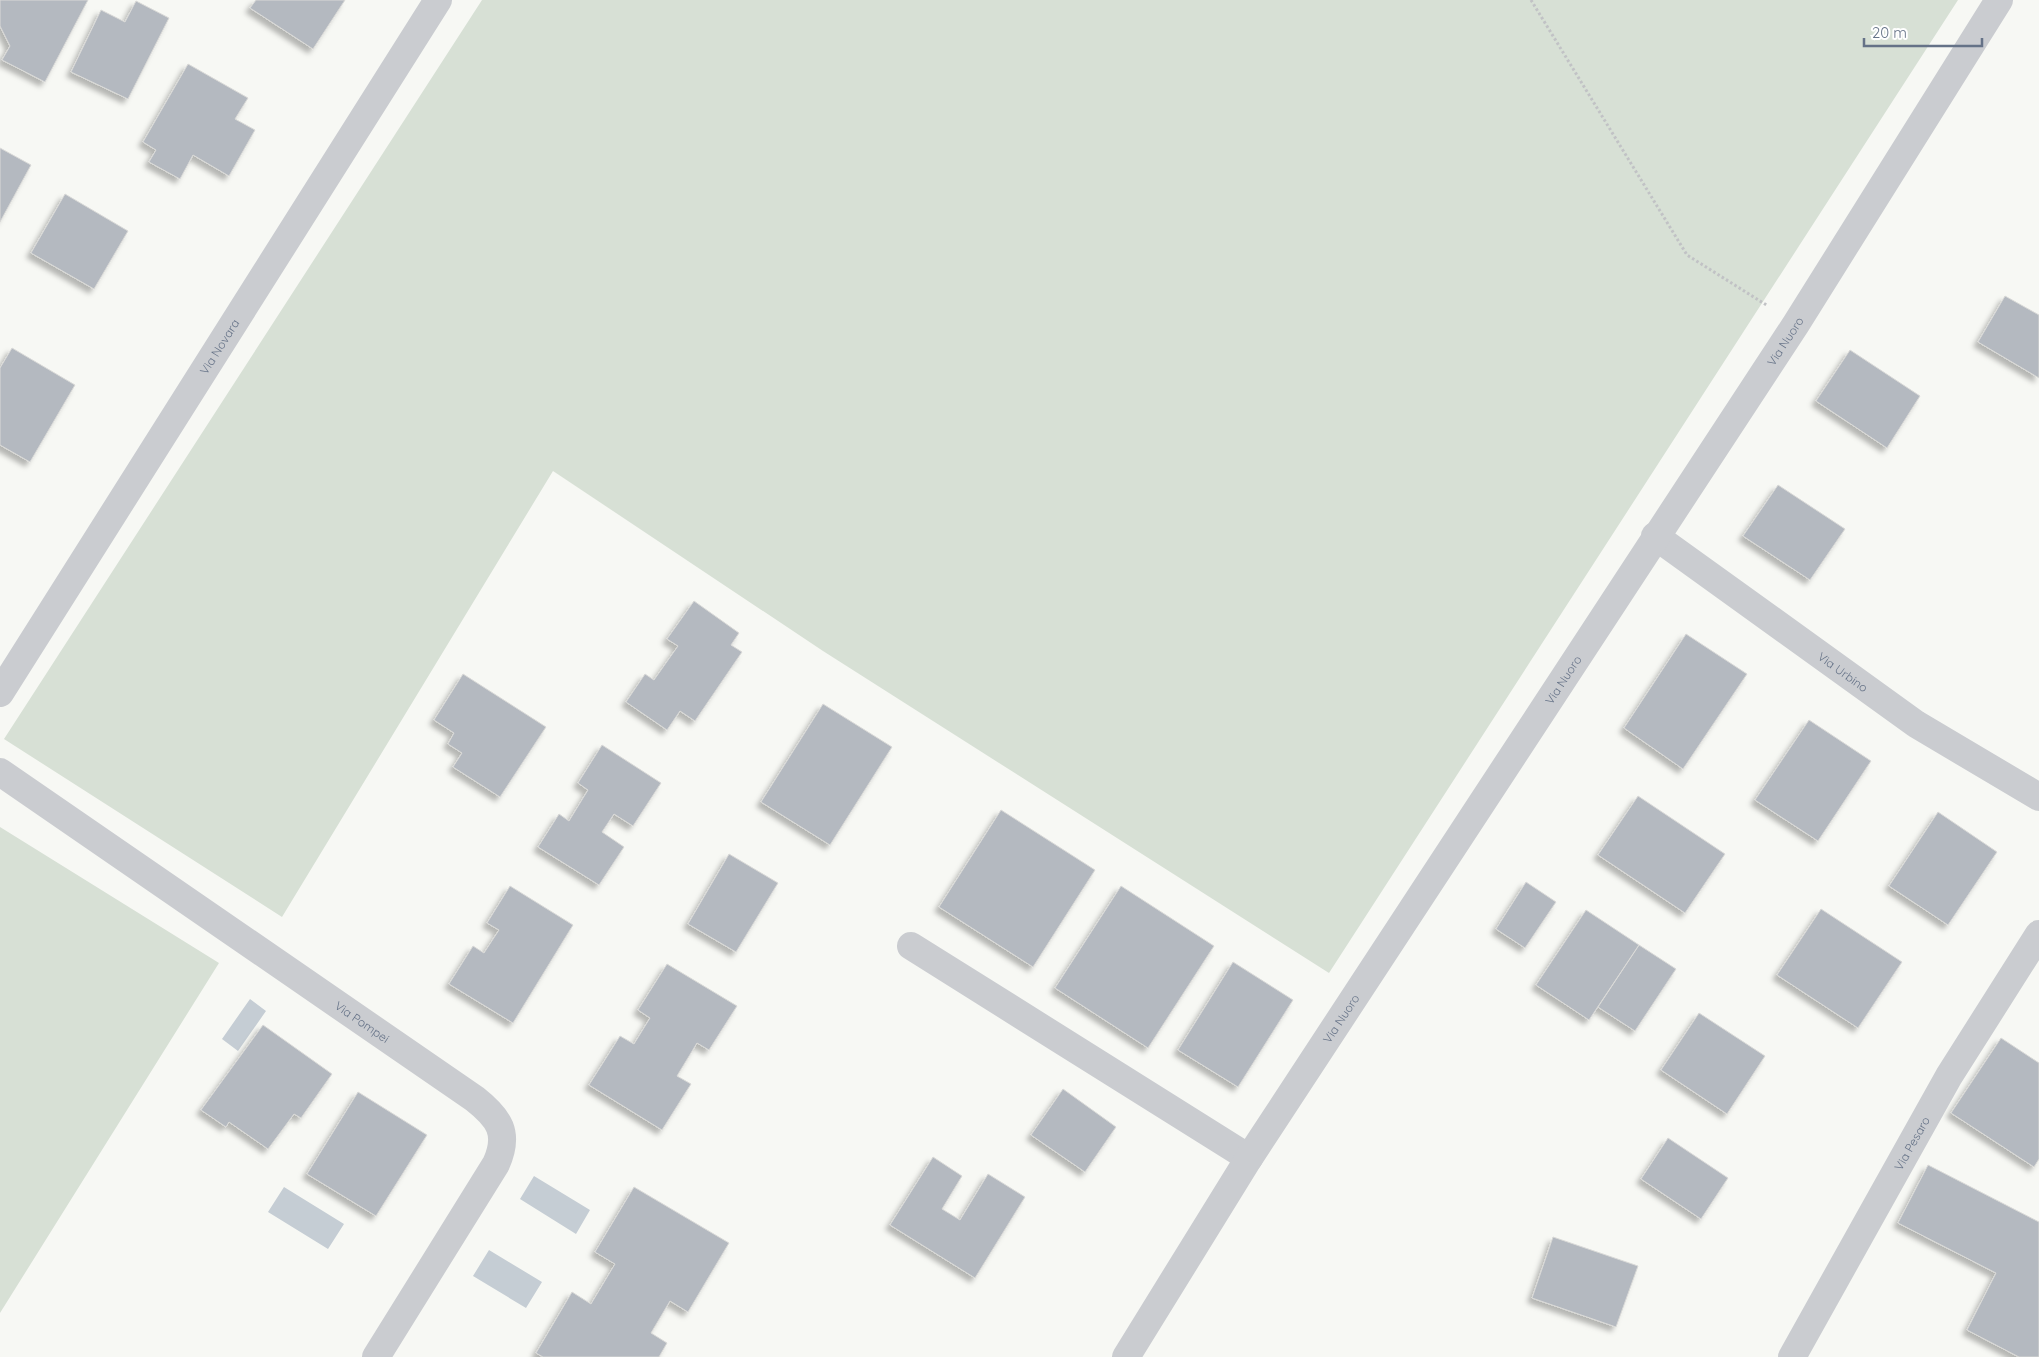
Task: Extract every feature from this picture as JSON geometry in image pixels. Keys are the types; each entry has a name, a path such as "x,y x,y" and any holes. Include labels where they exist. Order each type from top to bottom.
{"street":[{"name":"Via Novara","path":"0,693 438,0"},
{"name":"Via Nuoro","path":"1126,1357 1249,1158 1655,536 1796,324 1999,0"},
{"name":"Via Urbino","path":"1655,536 1916,724 2039,797"},
{"name":"Via Pompei","path":"0,772 475,1099 496,1120 502,1129 503,1140 496,1164 376,1357"},
{"name":"Via Pesaro","path":"1792,1357 1950,1076 2039,934"},
{"path":"911,946 1249,1158"}],"path":[{"path":"1531,0 1687,255 1796,324"}],"shaded area":[{"path":"482,0 1958,0 1329,973 823,651 553,471 282,917 4,739"},
{"path":"0,827 219,963 0,1313"},
{"path":"250,999 266,1011 238,1051 222,1039"},
{"path":"534,1176 590,1210 576,1234 520,1199"},
{"path":"284,1187 344,1224 328,1249 268,1212"},
{"path":"489,1250 542,1282 526,1308 473,1276"}],"building":[{"path":"0,0 88,0 45,82 2,60 10,46 0,26"},
{"path":"256,0 345,0 313,49 250,8"},
{"path":"136,1 169,18 128,99 71,72 101,10 125,22"},
{"path":"188,64 248,98 235,119 255,130 229,176 193,155 180,179 149,162 156,150 143,142"},
{"path":"0,148 31,165 0,222"},
{"path":"65,194 128,231 94,289 31,253"},
{"path":"2005,296 2039,315 2039,378 1978,342"},
{"path":"12,348 75,385 30,462 0,445 0,368"},
{"path":"1850,350 1920,396 1887,448 1816,401"},
{"path":"1778,485 1845,529 1810,580 1743,536"},
{"path":"694,601 739,633 731,645 742,652 695,721 680,711 667,730 626,702 645,674 654,680 678,646 667,639"},
{"path":"1686,634 1747,674 1683,769 1624,728"},
{"path":"463,674 546,727 500,797 453,767 462,753 448,744 454,733 434,720"},
{"path":"823,704 892,747 830,845 761,802"},
{"path":"1809,720 1871,761 1818,841 1755,800"},
{"path":"602,745 661,783 633,826 614,814 602,832 624,847 599,885 538,847 559,814 569,821 588,790 578,783"},
{"path":"1638,796 1725,854 1685,913 1598,855"},
{"path":"1001,810 1095,870 1033,967 939,907"},
{"path":"1938,812 1997,852 1948,925 1889,886"},
{"path":"729,854 778,883 736,952 688,924"},
{"path":"1526,882 1556,902 1525,948 1496,929"},
{"path":"510,886 573,925 513,1023 449,984 473,946 484,953 499,930 487,923"},
{"path":"1121,886 1214,946 1148,1048 1055,988"},
{"path":"1821,909 1902,962 1858,1028 1777,975"},
{"path":"1586,910 1639,945 1589,1020 1536,985"},
{"path":"1639,945 1676,969 1635,1031 1598,1007"},
{"path":"1233,962 1293,1000 1238,1087 1178,1050"},
{"path":"667,964 737,1006 709,1050 697,1043 677,1076 691,1084 662,1130 589,1085 620,1036 634,1044 650,1018 638,1010"},
{"path":"1699,1013 1765,1056 1727,1114 1661,1070"},
{"path":"263,1025 332,1074 301,1118 294,1114 268,1149 229,1122 226,1127 201,1110"},
{"path":"2001,1038 2039,1063 2039,1159 2034,1167 1951,1113"},
{"path":"1063,1089 1116,1127 1085,1172 1031,1135"},
{"path":"358,1092 427,1135 376,1216 307,1174"},
{"path":"1668,1138 1728,1178 1701,1219 1641,1179"},
{"path":"933,1157 962,1176 942,1209 960,1220 988,1174 1025,1197 975,1278 890,1225"},
{"path":"1928,1165 2039,1222 2039,1357 2019,1357 1967,1330 1996,1273 1898,1223"},
{"path":"634,1187 729,1243 688,1312 670,1301 651,1333 667,1343 659,1357 543,1357 536,1353 572,1292 591,1304 615,1264 595,1252"},
{"path":"1553,1237 1638,1266 1616,1327 1532,1298"}]}
